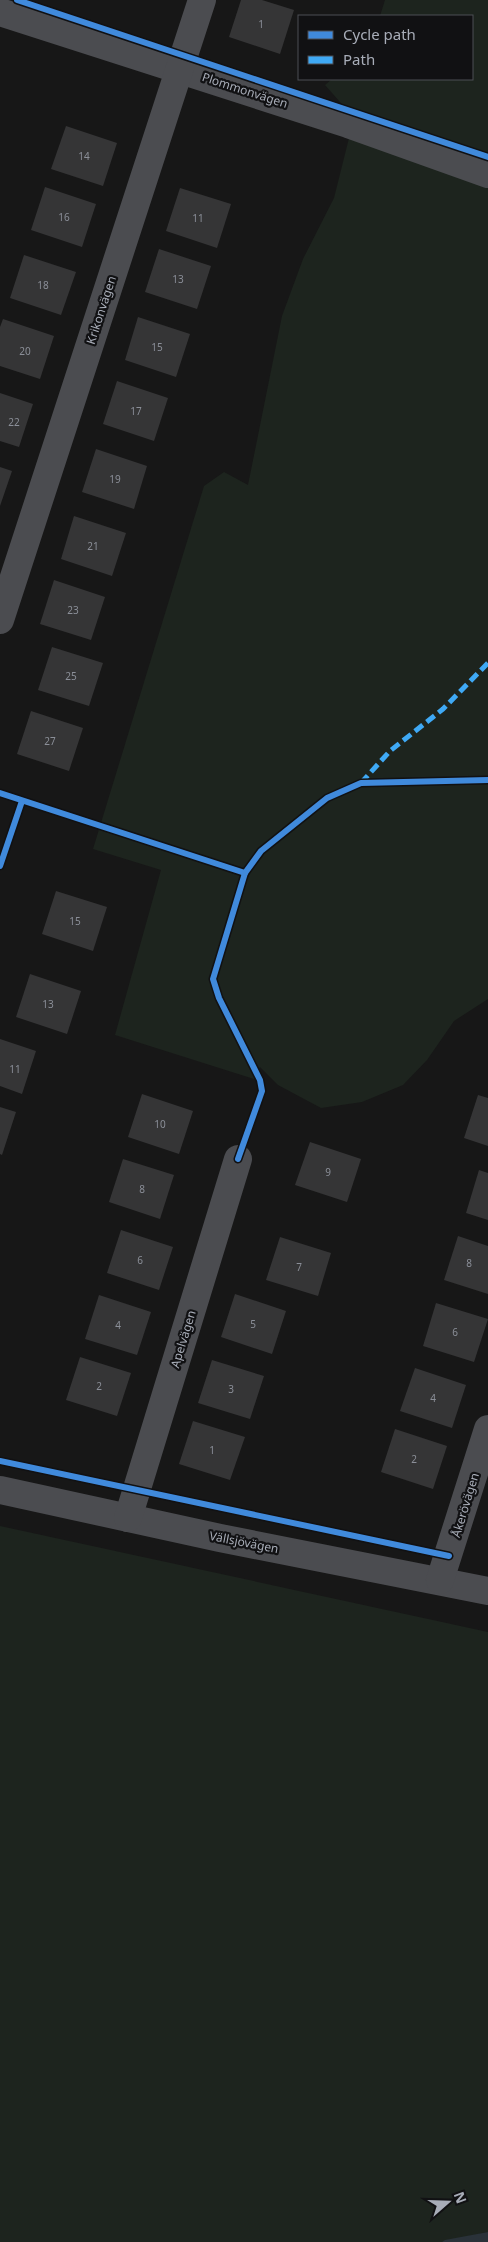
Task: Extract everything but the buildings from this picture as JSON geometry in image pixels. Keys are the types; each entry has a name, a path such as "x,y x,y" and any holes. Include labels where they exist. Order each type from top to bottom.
{"street":[{"name":"Krikonvägen","path":"0,620 202,0"},
{"name":"Plommonvägen","path":"0,12 348,124 488,174"},
{"name":"Apelvägen","path":"128,1518 238,1159"},
{"name":"Åkerövägen","path":"440,1580 488,1429"},
{"name":"Vällsjövägen","path":"0,1490 488,1591"}],"path":[{"path":"0,866 22,801"}],"shaded area":[{"path":"385,0 488,0 488,999 454,1021 427,1060 403,1085 362,1102 321,1108 278,1085 260,1067 254,1079 115,1035 161,870 93,849 204,486 224,472 248,485 282,316 303,259 334,198 354,118 325,85 331,80 473,80 473,15 380,15"},
{"path":"0,1526 488,1632 488,2232 442,2242 0,2242"},
{"path":"488,2232 488,2242 442,2242 445,2240"}],"marked path":[{"path":"361,783 390,751 443,709 488,663"}],"cycle path":[{"path":"17,0 488,157"},
{"path":"238,1159 262,1091 260,1080 219,998 213,979 245,873 261,851 327,798 361,783 488,780"},
{"path":"0,793 245,873"},
{"path":"0,866 22,801"},
{"path":"0,1461 449,1556"}]}
